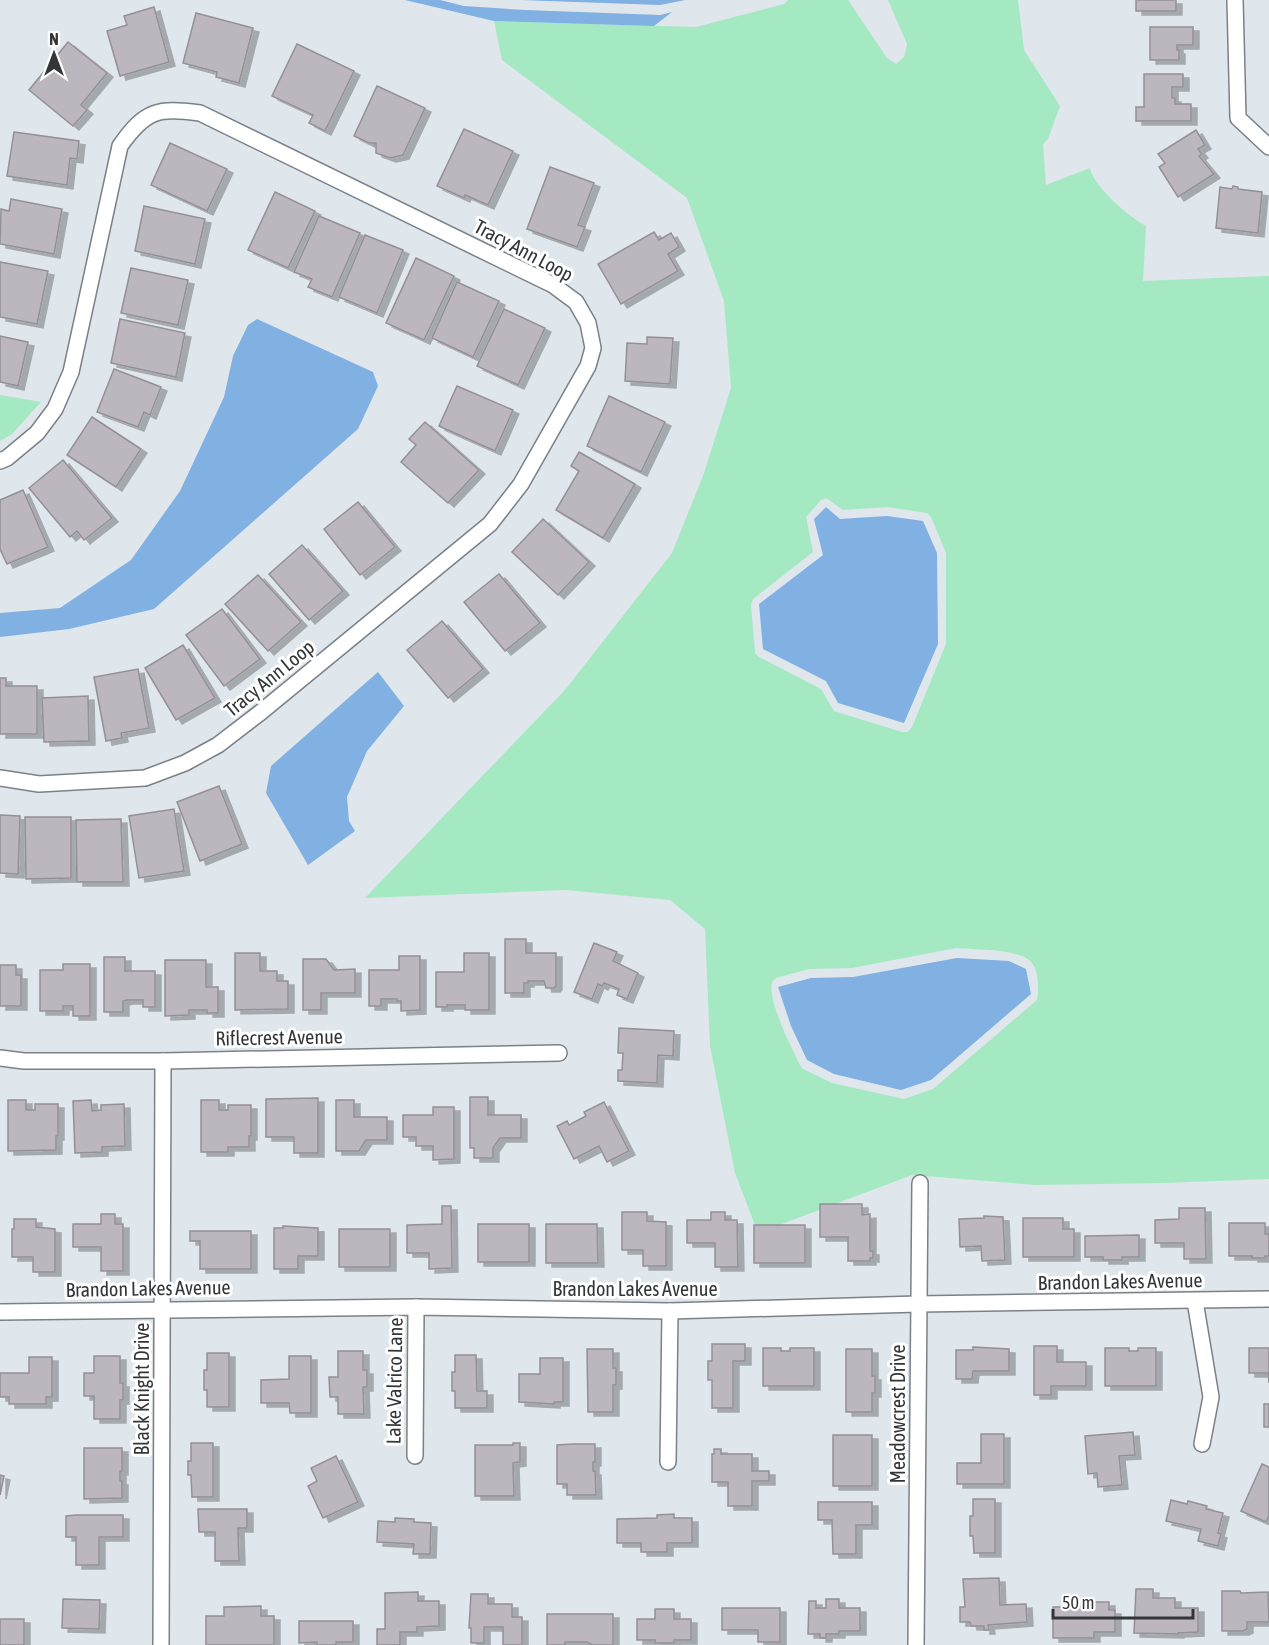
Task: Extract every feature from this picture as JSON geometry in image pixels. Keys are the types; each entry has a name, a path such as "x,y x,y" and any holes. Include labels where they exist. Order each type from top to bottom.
{"street":[{"path":"1235,0 1238,118 1269,147"},
{"name":"Tracy Ann Loop","path":"0,461 7,458 37,433 55,409 71,372 120,146 134,126 155,111 201,112 553,285 576,302 588,323 593,348 588,366 521,484 490,524 261,712 218,745 185,763 145,778 39,784 0,778"},
{"name":"Riflecrest Avenue","path":"0,1058 24,1061 164,1061 558,1053"},
{"name":"Black Knight Drive","path":"161,1645 164,1061"},
{"name":"Meadowcrest Drive","path":"916,1645 920,1183"},
{"name":"Brandon Lakes Avenue","path":"0,1312 416,1307 670,1311 918,1304 1269,1299"},
{"path":"1195,1301 1211,1397 1202,1444"},
{"name":"Lake Valrico Lane","path":"415,1456 416,1307"},
{"path":"668,1462 670,1311"}],"green space":[{"path":"788,0 848,0 887,58 896,64 904,57 907,44 888,0 1018,0 1024,50 1060,106 1048,139 1043,144 1046,185 1090,168 1105,192 1130,216 1146,226 1143,281 1269,276 1269,1179 1036,1185 912,1175 758,1233 735,1173 710,1046 705,929 670,900 566,890 365,898 565,690 672,553 703,476 731,388 724,301 687,198 502,60 494,21 696,27 784,4","holes":["826,498 843,510 887,507 927,513 931,517 946,553 946,644 908,732 834,711 821,689 755,653 751,605 753,599 813,552 806,517 821,500","956,948 1008,952 1026,958 1036,971 1038,996 1037,1000 933,1089 904,1099 832,1083 803,1069 776,1011 771,990 772,982 776,978 809,969 852,968"]},
{"path":"0,395 41,402 12,434 0,441"}],"water":[{"path":"405,0 440,0 464,6 525,10 660,15 672,12 654,26 494,21"},
{"path":"520,0 685,0 660,5"},
{"path":"257,319 373,372 378,386 358,429 154,609 69,629 0,637 0,613 60,608 131,560 180,491 224,397 233,356 248,325"},
{"path":"826,507 840,519 887,516 923,521 937,553 938,644 904,723 838,703 826,681 763,649 759,604 823,555 814,519"},
{"path":"378,672 404,706 367,751 347,797 349,821 355,831 308,865 266,793 271,766"},
{"path":"957,958 1009,961 1026,969 1031,994 931,1080 901,1090 834,1074 807,1060 791,1026 778,987 811,978 853,977"}],"building":[{"path":"1136,0 1176,0 1176,11 1136,11"},
{"path":"154,7 169,62 120,76 107,31 127,25 124,16"},
{"path":"196,13 253,28 239,83 216,77 217,72 183,63"},
{"path":"1150,27 1193,27 1193,45 1177,45 1179,60 1150,60"},
{"path":"68,42 107,73 81,105 87,110 73,126 29,90"},
{"path":"297,44 354,71 325,131 309,123 313,115 272,96"},
{"path":"1144,74 1183,74 1183,87 1172,87 1172,98 1175,98 1175,104 1191,104 1191,121 1136,121 1136,107 1144,107"},
{"path":"377,86 425,108 403,155 390,158 376,153 376,143 369,143 354,136"},
{"path":"464,129 513,151 488,205 465,195 464,198 437,186"},
{"path":"1196,130 1205,145 1198,149 1202,154 1199,156 1214,174 1178,197 1159,167 1165,163 1158,154"},
{"path":"14,132 79,141 77,159 70,158 67,185 7,176"},
{"path":"170,143 227,169 207,211 151,185"},
{"path":"550,167 594,183 578,225 585,227 577,247 527,229"},
{"path":"1233,186 1238,189 1262,192 1258,233 1216,228 1220,187 1232,189"},
{"path":"275,192 315,211 288,268 248,250"},
{"path":"11,199 62,209 54,254 0,244 1,209 9,211"},
{"path":"144,206 205,219 195,264 135,251"},
{"path":"319,216 360,233 332,297 308,287 312,279 294,272"},
{"path":"654,232 659,240 671,233 679,247 668,254 678,271 621,304 598,264"},
{"path":"365,235 403,250 377,313 339,297"},
{"path":"416,258 454,276 424,340 386,323"},
{"path":"0,262 48,271 37,324 0,317"},
{"path":"131,268 188,280 178,325 121,313"},
{"path":"457,282 499,301 473,357 432,338"},
{"path":"504,309 545,328 518,385 477,366"},
{"path":"120,319 185,333 176,377 111,363"},
{"path":"0,336 28,342 18,386 0,382"},
{"path":"647,337 673,338 670,384 625,381 627,343 647,344"},
{"path":"114,369 161,387 150,415 144,412 138,427 97,412"},
{"path":"457,386 513,410 495,451 439,426"},
{"path":"609,396 665,422 641,472 587,446"},
{"path":"92,417 141,449 116,487 67,455"},
{"path":"425,422 479,470 448,503 401,462 416,445 409,439"},
{"path":"579,452 635,484 603,538 556,510 579,471 571,466"},
{"path":"63,460 112,518 84,540 77,531 70,537 29,488"},
{"path":"23,490 48,547 7,564 0,549 0,500"},
{"path":"358,502 395,547 360,575 324,529"},
{"path":"543,519 589,562 558,595 512,552"},
{"path":"302,545 343,591 309,620 269,574"},
{"path":"499,574 540,623 505,651 464,602"},
{"path":"258,575 301,622 268,651 225,604"},
{"path":"222,609 260,659 224,686 186,635"},
{"path":"442,621 483,669 448,698 407,650"},
{"path":"183,645 215,698 176,720 145,668"},
{"path":"138,669 149,728 121,733 122,738 106,741 94,677"},
{"path":"0,678 6,678 6,686 37,686 37,734 0,734"},
{"path":"88,696 89,741 44,742 42,698"},
{"path":"219,786 242,844 200,861 177,802"},
{"path":"174,809 184,871 139,878 129,816"},
{"path":"0,815 20,816 18,874 0,873"},
{"path":"25,817 71,817 71,878 26,879"},
{"path":"121,819 123,882 77,882 76,820"},
{"path":"505,939 526,939 526,953 556,953 556,986 546,988 544,981 528,981 524,983 524,993 505,993"},
{"path":"594,943 617,952 613,961 638,973 627,999 617,995 619,989 604,983 602,986 598,984 592,999 574,992"},
{"path":"235,953 260,953 260,971 277,971 277,981 288,981 288,1009 235,1010"},
{"path":"464,953 489,953 489,1010 465,1010 465,1005 436,1007 436,972 464,972"},
{"path":"399,956 420,956 420,1010 401,1011 401,1001 397,999 381,999 381,1006 369,1006 369,970 399,970"},
{"path":"104,957 125,957 125,971 155,971 155,1007 143,1007 143,1000 127,1000 123,1001 123,1012 104,1012"},
{"path":"303,959 326,959 334,970 355,969 355,993 321,993 321,1010 303,1010"},
{"path":"165,960 206,960 206,987 218,987 218,1013 207,1013 207,1010 189,1010 189,1015 165,1016"},
{"path":"63,964 90,964 90,1016 73,1016 73,1006 63,1006 63,1011 40,1011 40,970 63,970"},
{"path":"0,965 16,965 16,975 21,975 21,1006 0,1006"},
{"path":"619,1028 674,1031 673,1056 658,1055 657,1083 618,1081 618,1070 622,1070 623,1053 618,1053"},
{"path":"470,1097 488,1097 488,1115 521,1115 521,1138 500,1138 493,1148 493,1158 474,1158 474,1148 470,1148"},
{"path":"318,1098 318,1153 294,1153 294,1137 266,1137 266,1099"},
{"path":"8,1100 26,1100 26,1110 35,1110 35,1104 58,1104 56,1150 8,1151"},
{"path":"91,1100 92,1111 101,1110 101,1105 124,1104 125,1146 102,1147 102,1152 75,1153 73,1101"},
{"path":"201,1100 219,1100 219,1110 228,1110 228,1105 251,1105 249,1147 228,1147 228,1152 201,1152"},
{"path":"336,1100 354,1100 354,1117 387,1117 387,1140 366,1140 359,1151 336,1151"},
{"path":"604,1102 629,1151 607,1162 599,1146 574,1159 557,1126 567,1121 569,1125 586,1116 584,1112"},
{"path":"433,1107 454,1107 454,1159 433,1160 433,1146 416,1146 416,1137 403,1137 403,1115 433,1115"},
{"path":"820,1204 862,1204 862,1215 870,1214 870,1251 873,1251 873,1258 870,1258 870,1261 848,1261 848,1237 820,1237"},
{"path":"442,1206 451,1206 452,1268 429,1269 429,1253 407,1253 407,1225 442,1224"},
{"path":"1179,1208 1205,1208 1206,1259 1184,1259 1184,1243 1155,1243 1155,1220 1179,1219"},
{"path":"622,1212 647,1212 647,1221 666,1222 666,1266 643,1266 643,1250 622,1250"},
{"path":"711,1212 725,1212 725,1220 737,1220 738,1267 715,1267 715,1243 687,1243 687,1220 711,1220"},
{"path":"101,1214 115,1214 115,1224 123,1224 123,1271 101,1271 101,1247 73,1247 73,1224 101,1224"},
{"path":"984,1216 1003,1217 1005,1260 982,1261 981,1246 960,1247 959,1219 984,1218"},
{"path":"1023,1218 1063,1218 1063,1229 1074,1229 1074,1257 1023,1257"},
{"path":"14,1219 36,1219 36,1227 55,1229 55,1272 33,1272 33,1257 12,1257"},
{"path":"1229,1223 1265,1223 1265,1234 1269,1234 1269,1256 1252,1258 1252,1256 1229,1256"},
{"path":"478,1224 529,1224 529,1262 478,1262"},
{"path":"546,1224 597,1224 598,1263 546,1263"},
{"path":"754,1225 805,1225 805,1263 754,1263"},
{"path":"283,1226 318,1228 318,1256 298,1256 298,1269 274,1269 274,1228 283,1228"},
{"path":"339,1229 390,1229 390,1267 339,1267"},
{"path":"190,1231 251,1231 251,1269 200,1269 200,1241 190,1241"},
{"path":"1139,1235 1139,1257 1103,1260 1103,1257 1085,1257 1085,1236"},
{"path":"712,1344 745,1344 745,1361 733,1361 733,1408 712,1408 712,1380 708,1380 708,1361 712,1361"},
{"path":"1034,1346 1057,1346 1057,1362 1086,1362 1086,1386 1051,1386 1051,1395 1034,1395"},
{"path":"973,1347 1009,1349 1009,1371 973,1371 972,1379 956,1379 956,1350 973,1350"},
{"path":"763,1348 781,1348 781,1351 790,1351 790,1348 814,1348 814,1386 763,1386"},
{"path":"1105,1348 1129,1348 1129,1351 1138,1351 1138,1348 1156,1348 1156,1386 1105,1386"},
{"path":"1249,1348 1269,1348 1269,1383 1268,1373 1249,1373"},
{"path":"587,1349 613,1349 616,1385 613,1385 613,1412 588,1412"},
{"path":"846,1349 872,1349 872,1376 875,1376 875,1393 872,1393 872,1412 846,1412"},
{"path":"338,1351 363,1351 363,1370 367,1370 367,1387 363,1387 364,1414 338,1414 338,1397 330,1397 329,1377 338,1377"},
{"path":"207,1353 229,1353 229,1407 207,1407 204,1370 207,1370"},
{"path":"455,1355 476,1355 477,1391 487,1391 487,1408 455,1408 452,1372 455,1372"},
{"path":"94,1356 120,1356 120,1383 123,1383 123,1400 120,1400 120,1419 94,1419 94,1396 84,1396 84,1373 94,1373"},
{"path":"289,1356 311,1356 311,1413 290,1413 289,1403 261,1403 261,1380 289,1379"},
{"path":"29,1357 52,1357 52,1397 46,1397 46,1404 9,1404 9,1397 0,1397 0,1373 29,1373"},
{"path":"540,1358 563,1358 563,1402 554,1402 554,1404 519,1402 519,1374 540,1374"},
{"path":"1264,1404 1269,1404 1269,1427 1264,1427"},
{"path":"1133,1432 1135,1455 1119,1456 1122,1485 1098,1487 1097,1473 1088,1474 1085,1436"},
{"path":"981,1434 1004,1434 1004,1484 957,1484 957,1463 981,1463"},
{"path":"833,1435 872,1435 872,1486 833,1486"},
{"path":"191,1443 213,1443 213,1497 192,1497 191,1475 188,1475"},
{"path":"513,1443 520,1443 520,1462 513,1463 514,1496 475,1496 475,1445 513,1445"},
{"path":"595,1444 593,1471 595,1471 596,1495 567,1495 567,1484 557,1484 557,1445"},
{"path":"84,1448 122,1448 120,1481 122,1481 122,1498 84,1499"},
{"path":"714,1449 721,1449 721,1454 752,1454 752,1471 769,1471 769,1481 752,1481 752,1506 728,1506 728,1482 712,1482"},
{"path":"336,1456 358,1502 323,1518 308,1486 317,1481 311,1468"},
{"path":"1262,1464 1269,1467 1269,1516 1266,1522 1241,1511"},
{"path":"0,1475 4,1476 0,1495"},
{"path":"973,1499 995,1499 995,1553 974,1553 973,1536 970,1536"},
{"path":"1171,1500 1187,1504 1188,1501 1223,1513 1218,1533 1221,1534 1218,1546 1198,1541 1201,1529 1166,1521"},
{"path":"818,1502 872,1502 872,1525 856,1525 856,1554 833,1554 832,1520 818,1520"},
{"path":"198,1509 247,1509 247,1528 238,1528 239,1561 215,1561 215,1532 199,1532"},
{"path":"674,1514 674,1518 692,1518 692,1543 667,1543 667,1552 641,1552 641,1543 617,1543 617,1519 657,1518 657,1515"},
{"path":"123,1515 123,1537 99,1537 99,1565 76,1565 76,1537 66,1537 66,1516"},
{"path":"395,1518 431,1523 430,1554 413,1554 414,1544 377,1542 378,1521 395,1522"},
{"path":"999,1578 1000,1605 1026,1604 1027,1622 988,1625 989,1630 984,1630 984,1626 971,1626 970,1622 960,1622 960,1607 965,1607 963,1579"},
{"path":"1136,1589 1153,1589 1153,1598 1175,1598 1175,1608 1198,1608 1198,1632 1134,1633"},
{"path":"1222,1591 1268,1592 1269,1622 1247,1622 1247,1629 1243,1631 1222,1631"},
{"path":"418,1592 418,1601 439,1601 439,1626 417,1627 417,1632 400,1632 400,1645 377,1645 377,1629 385,1629 385,1593"},
{"path":"471,1594 488,1594 488,1604 512,1604 512,1617 522,1617 522,1645 503,1645 503,1627 484,1627 484,1643 471,1643 471,1628 469,1628"},
{"path":"63,1599 100,1600 99,1629 62,1628"},
{"path":"826,1599 839,1599 839,1608 860,1608 860,1631 839,1631 839,1634 826,1634 826,1638 820,1638 820,1634 808,1634 809,1601 816,1601 816,1608 826,1608"},
{"path":"1072,1602 1109,1602 1109,1610 1115,1610 1115,1632 1094,1632 1094,1638 1053,1638 1053,1607 1072,1607"},
{"path":"261,1606 261,1616 274,1616 274,1645 206,1645 206,1616 224,1616 224,1607"},
{"path":"722,1608 780,1608 780,1642 758,1642 758,1630 722,1630"},
{"path":"655,1609 674,1609 674,1619 691,1619 691,1640 655,1643 655,1640 637,1640 637,1619 655,1619"},
{"path":"547,1614 613,1614 613,1645 565,1642 565,1645 547,1645"},
{"path":"0,1619 24,1619 24,1645 0,1645"},
{"path":"299,1621 353,1621 353,1642 336,1642 336,1645 317,1645 317,1642 299,1643"}]}
